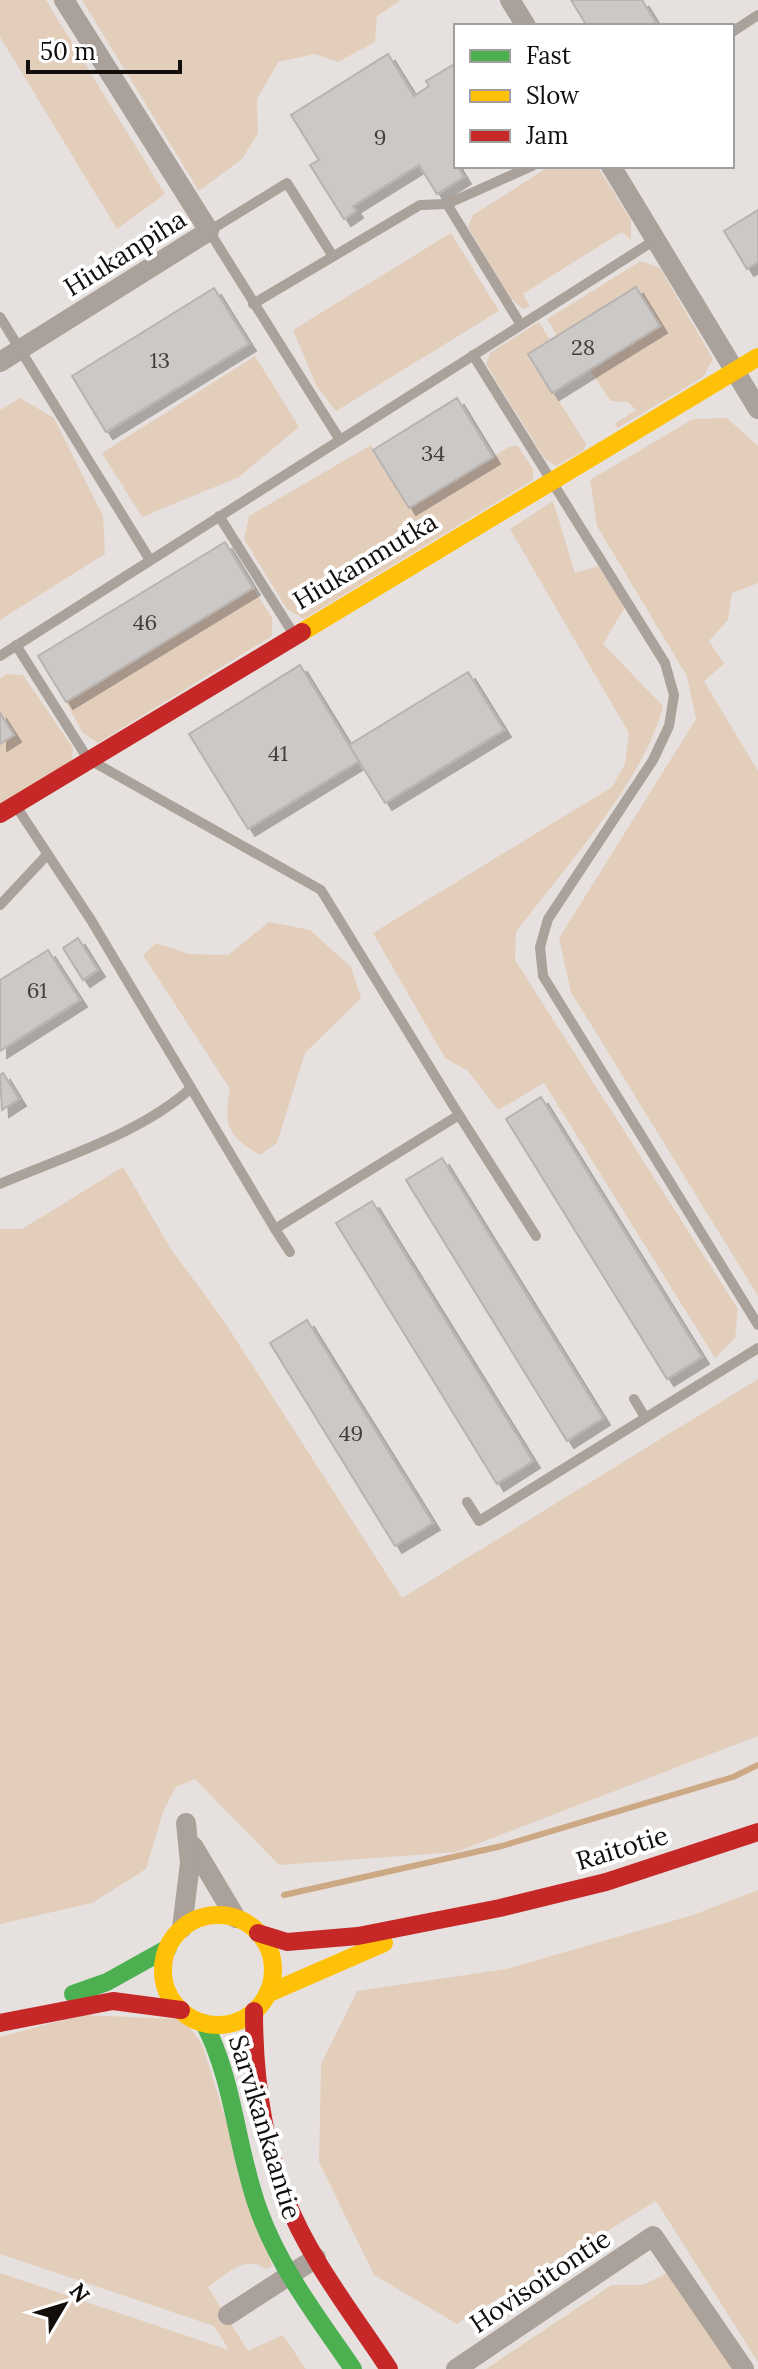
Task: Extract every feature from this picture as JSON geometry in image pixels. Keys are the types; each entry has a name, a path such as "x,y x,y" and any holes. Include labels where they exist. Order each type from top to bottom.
{"street":[{"name":"Hiukanpiha","path":"0,362 209,231 64,0"},
{"path":"510,0 525,24"},
{"path":"612,168 758,409"},
{"name":"Hiukanmutka","path":"8,809 758,357"},
{"path":"0,2021 113,2001 181,2010 204,2023 230,2024 254,2011 267,1994 273,1970 271,1957 258,1933 236,1918 204,1870 187,1830 187,1911 182,1928 168,1948 164,1961 166,1988 181,2010"},
{"name":"Raitotie","path":"267,1994 372,1947 500,1908 606,1882 758,1832"},
{"name":"Raitotie","path":"258,1933 287,1942 332,1939 500,1908"},
{"path":"182,1928 209,1916 236,1918"},
{"path":"0,2021 107,1982 168,1948"},
{"name":"Sarvikankaantie","path":"254,2011 252,2052 275,2167 299,2227 316,2258 389,2369"},
{"name":"Sarvikankaantie","path":"204,2023 222,2060 260,2213 292,2274 353,2369"},
{"name":"Hovisoitontie","path":"456,2369 653,2236 744,2369"},
{"path":"228,2315 316,2258"}],"lane":[{"path":"734,31 758,15"},
{"path":"253,304 420,205 447,204 528,168"},
{"path":"332,255 287,183 209,231 340,440"},
{"path":"447,204 521,325"},
{"path":"0,656 655,240"},
{"path":"0,317 150,560"},
{"path":"473,355 665,663 674,695 669,726 653,760 548,919 540,947 543,976 758,1325"},
{"path":"219,516 294,634"},
{"path":"16,645 88,759 321,890 536,1236"},
{"path":"8,809 91,920 290,1252"},
{"path":"0,905 46,856"},
{"path":"0,1184 146,1121 170,1108 191,1088"},
{"path":"275,1229 459,1115"},
{"path":"467,1502 479,1521 758,1348"},
{"path":"634,1399 645,1417"}],"shaded area":[{"path":"0,0 46,0 165,194 117,229 0,37"},
{"path":"82,0 401,0 377,16 375,42 338,62 315,54 278,62 257,99 258,133 242,159 199,191"},
{"path":"547,168 598,168 631,220 631,240 622,232 523,294 530,306 523,309 510,298 468,227 473,215"},
{"path":"451,233 499,311 336,411 317,387 293,330"},
{"path":"641,261 660,268 713,359 703,377 618,428 614,424 636,410 628,402 611,401 590,370 660,326 637,288 557,336 547,319"},
{"path":"539,322 550,340 529,354 586,444 584,450 556,466 545,459 486,364 490,353"},
{"path":"255,356 299,427 239,477 142,517 102,453"},
{"path":"20,398 54,418 103,516 105,554 0,620 0,410"},
{"path":"727,418 758,446 758,583 732,593 728,620 709,641 724,664 704,681 758,771 758,1296 571,992 559,938 696,719 687,676 597,526 590,480 693,419"},
{"path":"371,445 409,508 511,446 518,446 533,469 533,480 304,619 287,609 244,539 249,516"},
{"path":"553,501 575,573 598,566 625,607 603,644 663,706 654,734 621,793 516,932 515,960 738,1309 735,1338 715,1358 544,1083 498,1110 468,1071 445,1058 373,933 612,787 625,764 629,733 510,529"},
{"path":"253,588 272,618 272,636 98,743 82,732 66,702"},
{"path":"6,674 23,675 73,748 72,761 0,804 0,744 14,735 0,713 0,679"},
{"path":"269,922 310,930 351,967 361,998 305,1053 277,1143 260,1155 241,1142 230,1129 227,1113 230,1089 143,955 156,943 189,954 228,955"},
{"path":"123,1167 171,1249 224,1321 402,1598 758,1379 758,1736 456,1852 279,1865 195,1779 176,1787 163,1812 146,1869 92,1903 0,1924 0,1229 22,1229"},
{"path":"758,1890 758,2362 656,2201 457,2324 374,2275 319,2162 321,2064 357,1991 506,1969 693,1915"},
{"path":"81,2015 177,2019 189,2027 202,2044 272,2266 266,2269 259,2265 244,2265 208,2287 248,2351 283,2335 306,2369 0,2369 0,2273 229,2350 214,2326 0,2254 0,2037"},
{"path":"673,2270 737,2369 486,2369 612,2285 643,2285"}],"building":[{"path":"571,0 642,0 657,24 586,24"},
{"path":"388,54 414,96 429,86 426,81 454,64 454,168 458,168 464,177 437,194 419,165 353,206 356,211 344,219 310,165 319,160 291,115"},
{"path":"758,210 758,262 747,269 724,231"},
{"path":"636,287 660,326 552,393 528,354"},
{"path":"214,288 249,344 106,432 72,376"},
{"path":"457,398 493,457 409,508 373,450"},
{"path":"225,542 253,588 66,702 38,656"},
{"path":"300,665 359,761 248,829 189,734"},
{"path":"468,672 504,730 385,803 349,745"},
{"path":"0,713 14,735 0,744"},
{"path":"78,938 98,970 83,980 63,948"},
{"path":"48,950 80,1000 0,1051 0,980"},
{"path":"3,1073 19,1099 2,1110 0,1075"},
{"path":"541,1097 702,1357 667,1379 506,1119"},
{"path":"442,1158 603,1418 567,1441 406,1180"},
{"path":"372,1201 533,1461 497,1484 336,1223"},
{"path":"307,1320 433,1523 395,1546 270,1343"}],"waterway":[{"path":"284,1895 502,1846 733,1777 758,1765"}],"traffic: fast":[{"path":"73,1994 107,1982 168,1948"},
{"path":"204,2023 222,2069 251,2188 268,2232 301,2293 353,2369"}],"traffic: slow":[{"path":"302,632 758,357"},
{"path":"218,1915 239,1920 257,1931 268,1949 273,1970 268,1991 257,2009 239,2020 218,2025 197,2020 179,2009 168,1991 163,1970 168,1949 179,1931 197,1920 218,1915"},
{"path":"267,1994 384,1943"}],"traffic: jam":[{"path":"0,814 302,632"},
{"path":"258,1933 287,1942 358,1936 500,1908 606,1882 758,1832"},
{"path":"0,2023 113,2001 181,2010"},
{"path":"254,2011 261,2106 270,2152 285,2197 319,2264 389,2369"}]}
